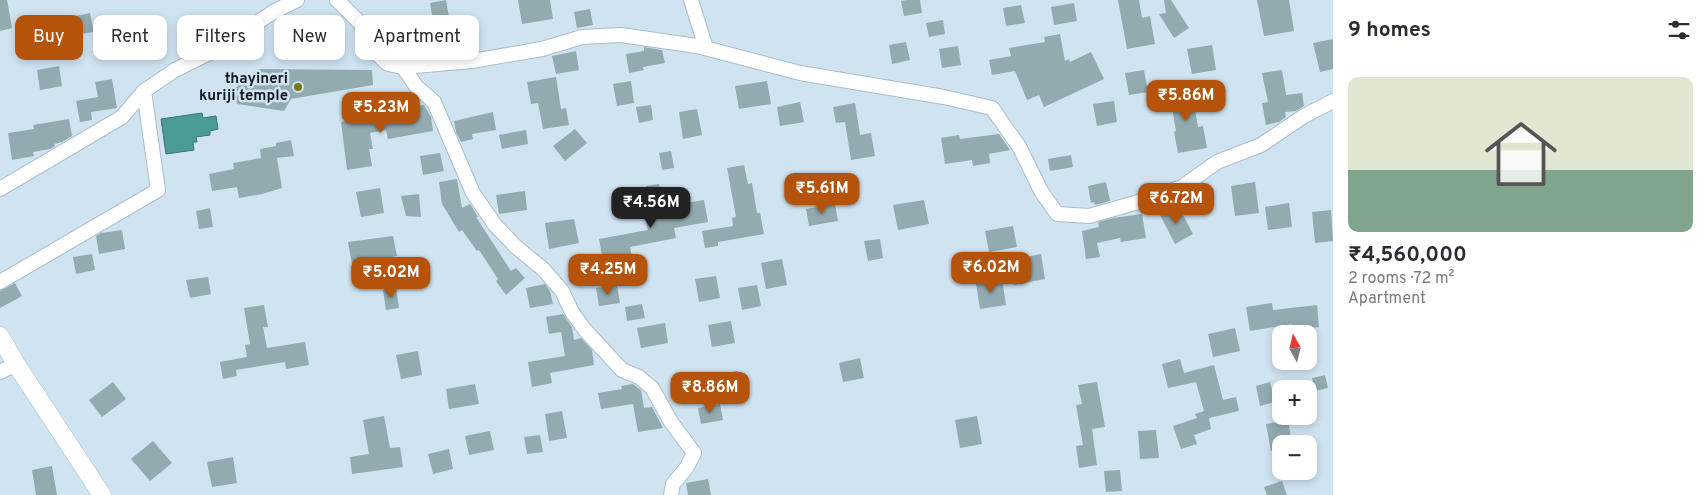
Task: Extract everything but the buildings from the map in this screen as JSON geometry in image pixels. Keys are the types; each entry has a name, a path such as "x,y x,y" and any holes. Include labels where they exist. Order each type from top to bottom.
{"main road":[{"path":"0,336 8,368 102,495"}],"street":[{"path":"0,189 122,117 144,91 175,70 215,50 275,11 298,0"},
{"path":"337,0 360,23 376,53 388,64 403,67 472,62 582,38 621,36 706,48 800,73 936,96 992,108 1020,148 1042,191 1057,214 1089,216 1182,187 1217,162 1261,145 1304,116 1333,101"},
{"path":"691,0 706,48"},
{"path":"403,67 416,86 434,102 474,193 495,225 516,247 543,269 562,291 572,312 585,330 622,370 639,377 652,388 671,422 694,453 687,467 673,484 672,495"},
{"path":"0,282 158,190 144,91"}],"shaded area":[{"path":"202,113 203,118 216,116 218,129 210,131 210,135 196,137 197,142 193,142 194,150 166,154 161,119"}],"place":[{"name":"thayineri kuriji temple","path":"298,87"}]}
